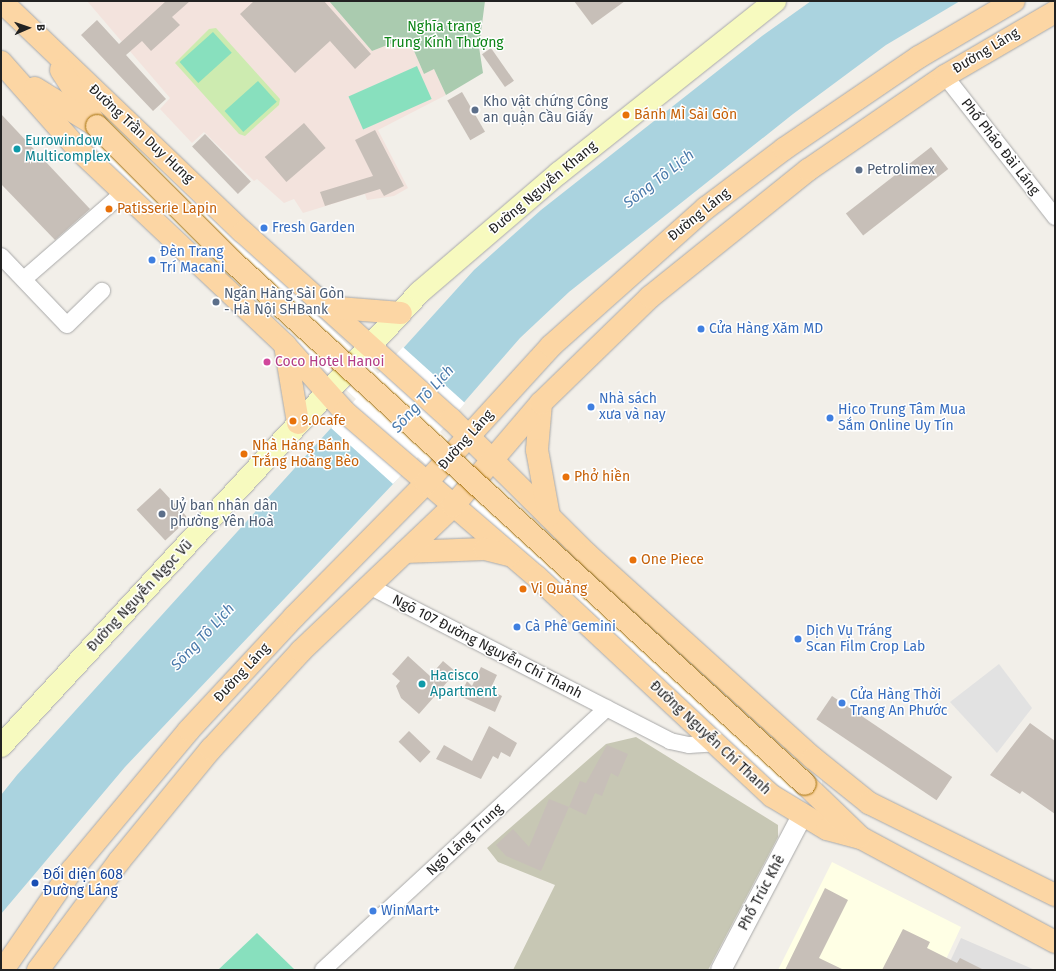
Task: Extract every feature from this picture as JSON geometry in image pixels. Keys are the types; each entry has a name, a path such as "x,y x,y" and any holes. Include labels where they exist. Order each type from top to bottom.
{"main road":[{"name":"Đường Trần Duy Hưng","path":"1,1 48,48 326,307 370,344 469,437"},
{"name":"Đường Nguyễn Khang","path":"327,391 420,292 559,173 774,1"},
{"name":"Đường Láng","path":"3,970 72,870 189,730 294,617 426,483 551,346 630,274 706,208 847,104 1014,1"},
{"name":"Đường Láng","path":"38,970 190,773 301,651 367,585 405,552 452,506 541,403 650,297 782,188 945,76 1055,12"},
{"path":"48,48 97,126 244,272 805,784 861,838"},
{"path":"1,62 20,79 78,149 285,345 327,391"},
{"path":"20,79 97,126"},
{"path":"630,274 650,297"},
{"path":"285,345 307,344 322,337 327,324 326,307 401,313"},
{"path":"285,345 298,424"},
{"name":"Đường Nguyễn Chí Thanh","path":"327,391 345,412 408,468 537,577 772,796 802,816 827,829 861,838 1055,942"},
{"name":"Đường Nguyễn Ngọc Vũ","path":"1,746 327,391"},
{"path":"541,403 537,450 549,516"},
{"path":"469,437 570,536 764,715 869,803"},
{"path":"537,577 533,564 538,545 556,534 570,536"},
{"path":"405,552 485,549 512,556"},
{"path":"805,784 869,803 1055,895"}],"street":[{"name":"Phố Pháo Đài Láng","path":"945,76 1055,217"},
{"path":"24,279 124,192"},
{"path":"1,256 67,325 102,291"},
{"name":"Ngõ 107 Đường Nguyễn Chí Thanh","path":"367,585 670,741 689,745 715,743"},
{"name":"Ngõ Láng Trung","path":"323,970 607,708"},
{"name":"Phố Trúc Khê","path":"721,970 802,816"}],"shaded area":[{"path":"87,1 329,1 372,51 408,37 424,74 434,69 446,95 378,130 408,188 394,196 367,200 365,194 303,213 294,199 284,203 257,179 254,181 204,132 192,143 160,109 170,98"},
{"path":"999,664 1032,708 997,753 950,702"},
{"path":"636,737 778,825 778,837 708,970 513,970 555,885 498,862 487,848 606,744"},
{"path":"832,862 961,927 941,970 778,970"},
{"path":"961,938 1035,970 946,970"}],"green space":[{"name":"Nghĩa trang Trung Kính Thượng","path":"329,1 485,1 479,47 483,73 446,95 434,69 424,74 408,37 372,51"},
{"path":"216,28 280,99 279,105 245,136 239,134 175,63 209,29"},
{"path":"213,32 232,53 198,83 180,62"},
{"path":"417,66 432,99 363,129 348,97"},
{"path":"258,81 277,102 243,132 225,111"},
{"path":"257,933 295,970 218,970"}],"water":[{"name":"Sông Tô Lịch","path":"811,1 960,1 886,45 793,114 569,292 520,338 393,484 125,767 1,914 1,795 17,775 474,270 541,210 762,36"}],"pier":[{"path":"65,73 378,374 403,347 465,403 440,432 763,733 822,777 823,819 749,763 418,457 393,484 331,428 356,399 37,97"}],"building":[{"path":"166,1 190,1 172,17 180,25 151,51 142,41 126,55 166,99 153,111 81,35 97,20 119,44"},
{"path":"254,1 324,1 371,54 355,69 330,41 295,73 240,14"},
{"path":"574,1 625,1 592,25"},
{"path":"491,48 514,81 505,87 482,54"},
{"path":"462,92 485,132 470,140 447,100"},
{"name":"Eurowindow Multicomplex","path":"1,114 90,209 55,240 1,184"},
{"path":"304,123 326,148 286,182 265,157"},
{"path":"375,130 404,186 384,196 380,189 325,206 320,192 373,176 355,140"},
{"path":"205,134 251,181 238,194 192,147"},
{"path":"931,147 948,169 863,236 846,213"},
{"name":"Uỷ ban nhân dân phường Yên Hoà","path":"160,488 189,519 165,541 137,510"},
{"name":"Hacisco Apartment","path":"408,656 430,676 443,661 456,672 419,714 401,698 396,686 400,681 392,674"},
{"path":"481,667 497,675 490,690 502,696 495,712 460,696 467,681 472,686"},
{"path":"832,696 952,777 937,800 816,719"},
{"path":"1030,723 1055,741 1055,814 1022,791 1020,794 990,775"},
{"path":"489,726 517,743 510,757 501,752 498,759 493,756 481,779 436,759 444,745 472,761"},
{"path":"409,731 431,752 420,763 399,742"},
{"path":"607,745 628,754 618,777 611,773 602,796 595,793 586,815 569,807 580,781 586,783"},
{"path":"549,799 569,807 541,871 506,856 496,845 513,829 529,847"},
{"path":"825,888 848,900 819,958 844,970 785,970"},
{"path":"903,929 930,942 927,948 957,963 960,958 984,970 882,970"}],"place":[{"name":"Kho vật chứng Công an quận Cầu Giấy","path":"475,110"},
{"name":"Bánh MÌ Sài Gòn","path":"626,115"},
{"name":"Eurowindow Multicomplex","path":"17,149"},
{"name":"Petrolimex","path":"859,170"},
{"name":"Patisserie Lapin","path":"109,209"},
{"name":"Fresh Garden","path":"264,228"},
{"name":"Đèn Trang Trí Macani","path":"152,260"},
{"name":"Ngân Hàng Sài Gòn - Hà Nội SHBank","path":"216,302"},
{"name":"Cửa Hàng Xăm MD","path":"701,329"},
{"name":"Coco Hotel Hanoi","path":"267,362"},
{"name":"Nhà sách xưa và nay","path":"591,407"},
{"name":"Hico Trung Tâm Mua Sắm Online Uy Tín","path":"830,418"},
{"name":"9.0cafe","path":"293,421"},
{"name":"Nhà Hàng Bánh Trắng Hoàng Bèo","path":"244,454"},
{"name":"Phở hiền","path":"566,477"},
{"name":"Uỷ ban nhân dân phường Yên Hoà","path":"162,514"},
{"name":"One Piece","path":"633,560"},
{"name":"Vị Quảng","path":"523,589"},
{"name":"Cà Phê Gemini","path":"517,627"},
{"name":"Dịch Vụ Tráng Scan Film Crop Lab","path":"798,639"},
{"name":"Hacisco Apartment","path":"422,684"},
{"name":"Cửa Hàng Thời Trang An Phước","path":"842,703"},
{"name":"Đối diện 608 Đường Láng","path":"35,883"},
{"name":"WinMart+","path":"373,911"}]}
